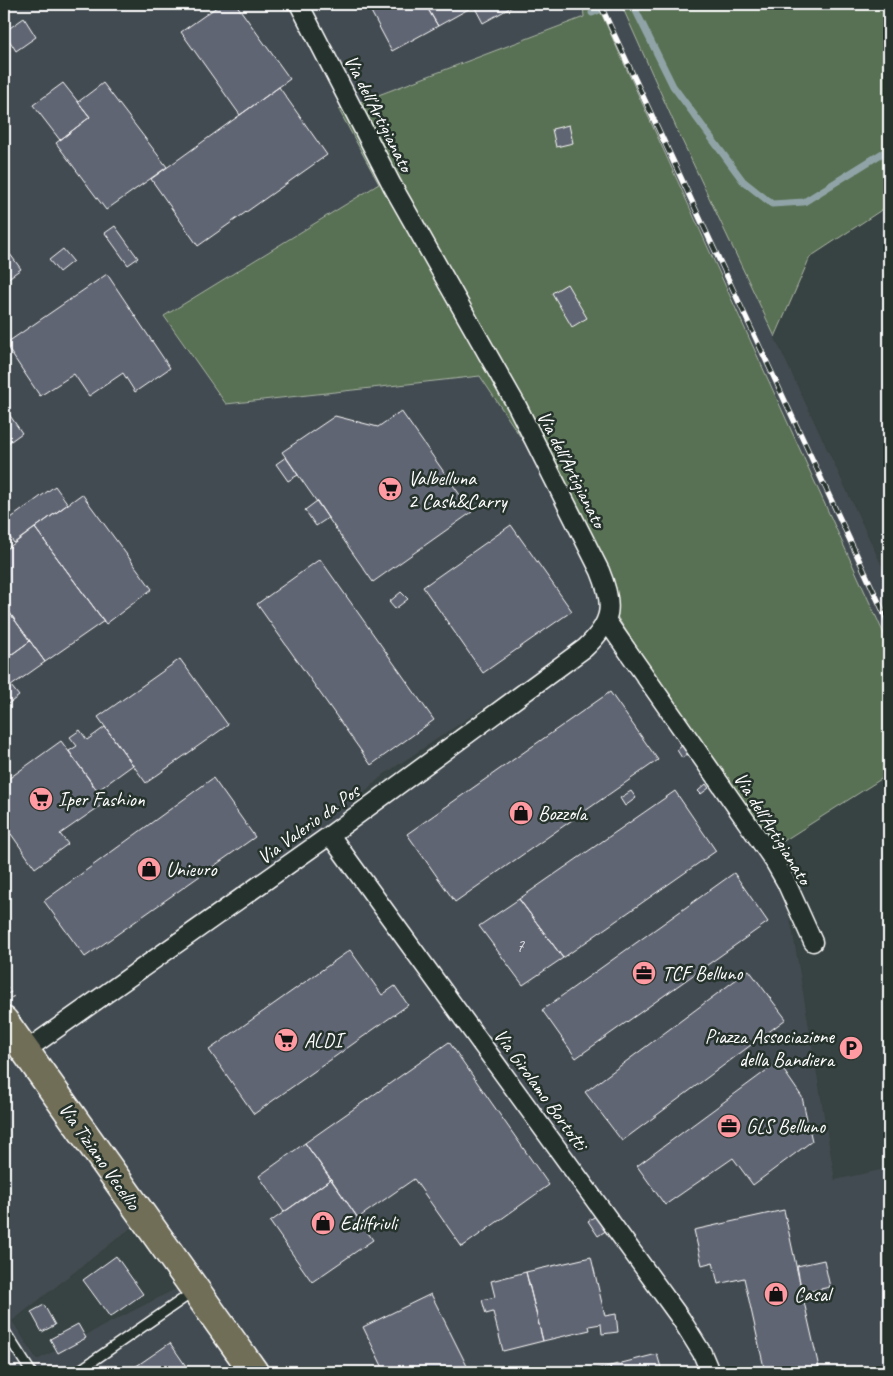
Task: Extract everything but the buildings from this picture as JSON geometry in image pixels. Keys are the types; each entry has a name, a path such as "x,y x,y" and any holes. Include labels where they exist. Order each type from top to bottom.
{"main road":[{"name":"Via Tiziano Vecellio","path":"4,1021 254,1372"}],"street":[{"name":"Via dell'Artigianato","path":"299,4 392,184 517,406 591,553 605,584 608,596 606,620 774,861 786,882 813,942"},
{"name":"Via Valerio da Pos","path":"25,1051 330,835 585,648 601,632 606,620"},
{"name":"Via Girolamo Bortotti","path":"330,835 682,1319 702,1353 710,1372"}],"lane":[{"path":"77,1372 196,1291"},
{"path":"4,1330 31,1372"}],"shaded area":[{"path":"4,4 583,4 584,17 340,110 379,184 164,316 226,404 480,375 548,478 618,618 701,747 771,849 792,928 835,1180 889,1168 889,1372 4,1372","holes":["597,632 330,825 383,775","151,1212 199,1277 37,1360 12,1321"]},
{"path":"597,4 621,4 680,136 889,581 889,645"}],"green space":[{"path":"583,4 597,4 889,645 889,774 771,849 701,747 618,618 548,478 480,376 226,404 164,316 379,184 339,110 584,17"},
{"path":"621,4 889,4 889,205 810,257 775,337 680,136"}],"waterway":[{"path":"592,13 614,4"},
{"path":"629,4 634,7 673,86 743,181 772,204 804,202 889,149"}],"railway":[{"path":"600,4 889,624"}],"place":[{"name":"Valbelluna 2 Cash&Carry","path":"390,489"},
{"name":"Iper Fashion","path":"41,799"},
{"name":"Bozzola","path":"521,813"},
{"name":"Unieuro","path":"149,869"},
{"name":"TCF Belluno","path":"644,973"},
{"name":"ALDI","path":"286,1040"},
{"name":"Piazza Associazione della Bandiera","path":"851,1048"},
{"name":"GLS Belluno","path":"729,1126"},
{"name":"Edilfriuli","path":"323,1223"},
{"name":"Casal","path":"776,1294"}]}
